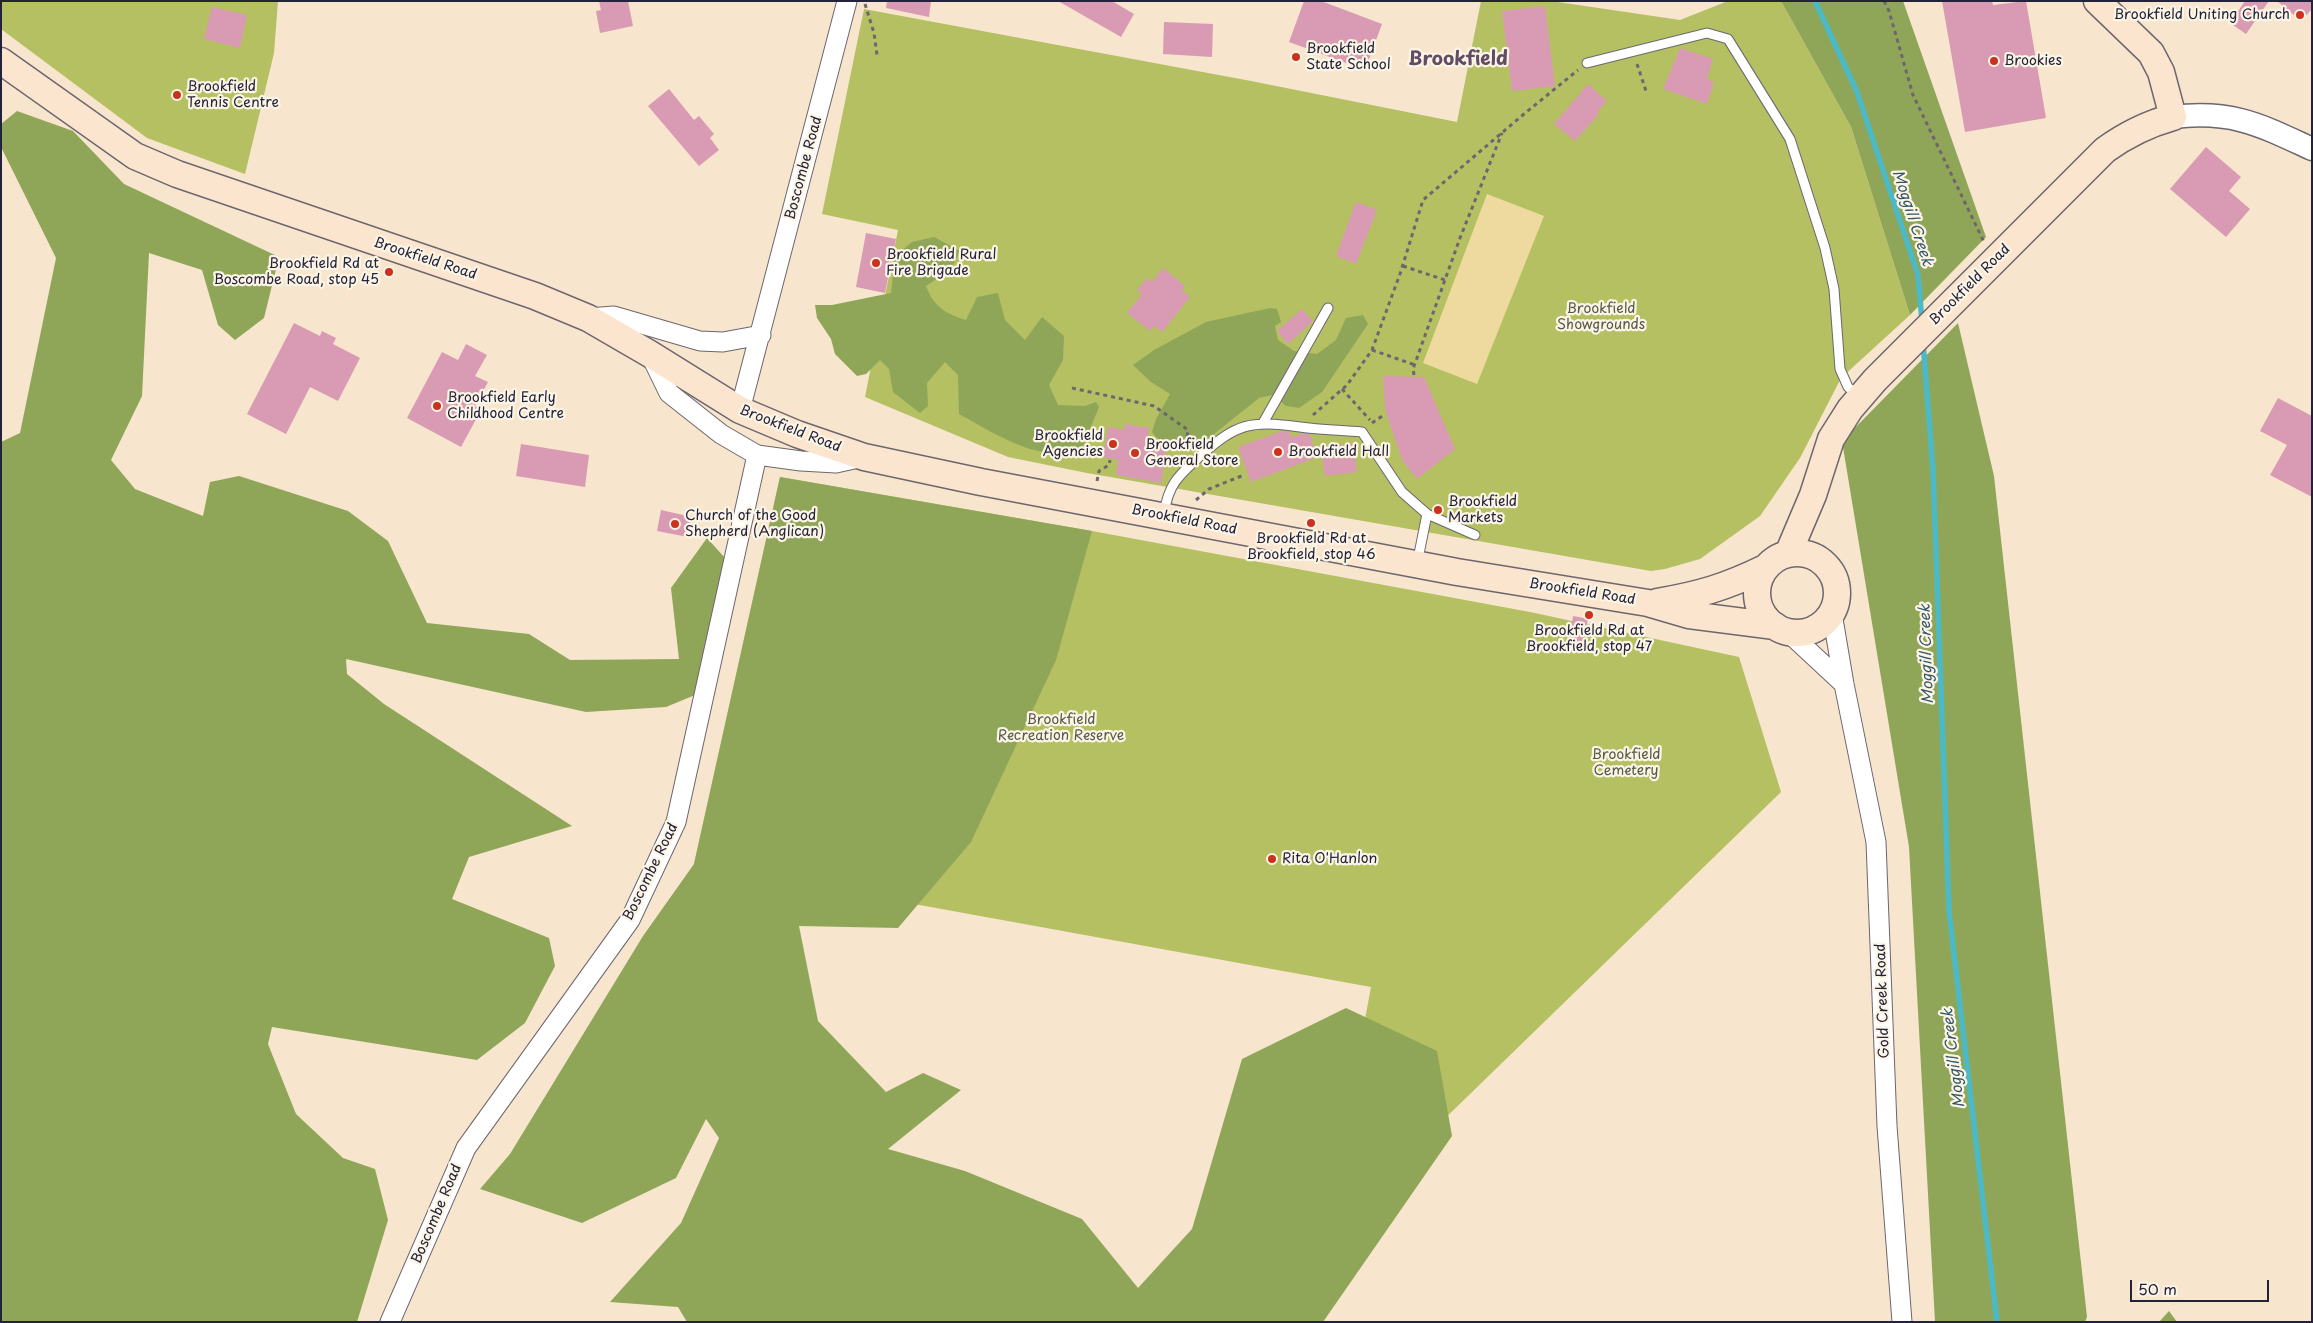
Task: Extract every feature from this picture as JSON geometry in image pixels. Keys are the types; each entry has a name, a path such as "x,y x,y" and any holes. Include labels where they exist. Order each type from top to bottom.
{"main road":[{"path":"2097,1 2151,53 2161,72 2173,117"},
{"name":"Brookfield Road","path":"4,69 136,156 177,174 535,296 588,318 740,410 797,434 864,457 981,482 1417,564 1648,603 1689,615 1781,629"},
{"name":"Brookfield Road","path":"1788,554 1814,495 1832,439 1850,409 1867,389 2106,150 2138,129 2173,117"},
{"name":"Brookfield Road","path":"1814,495 1814,557"},
{"path":"1801,553 1814,557 1825,564 1833,575 1837,587 1837,600 1832,613 1824,623 1812,630 1800,633 1781,629 1762,611 1757,592 1759,580 1765,568 1775,559 1788,554 1801,553"},
{"name":"Brookfield Road","path":"1648,603 1696,596 1725,586 1765,568"}],"street":[{"name":"Boscombe Road","path":"740,410 847,1"},
{"path":"2173,117 2206,114 2253,122 2312,149"},
{"path":"588,318 614,316 700,341 724,342 760,335"},
{"path":"650,354 669,393 721,434 757,455 836,463 864,457"},
{"name":"Boscombe Road","path":"390,1322 466,1148 630,920 676,822 757,455"},
{"name":"Gold Creek Road","path":"1832,613 1844,684 1876,842 1887,1126 1902,1322"},
{"path":"1781,629 1844,684"}],"lane":[{"path":"1587,63 1707,33 1728,39 1790,139 1827,256 1834,289 1840,369 1848,387 1867,389"},
{"path":"1263,423 1328,308"},
{"path":"1164,515 1167,496 1173,483 1183,471 1222,437 1249,425 1263,423 1362,432 1402,492 1427,514 1475,535"},
{"path":"1417,564 1427,514"}],"path":[{"path":"864,1 874,33 877,55"},
{"path":"1884,1 1889,11 1913,95 1986,245"},
{"path":"1633,52 1646,91"},
{"path":"1300,427 1342,389 1372,350 1403,266 1424,200 1587,63"},
{"path":"1414,374 1415,365 1445,280 1502,133"},
{"path":"1403,266 1445,280"},
{"path":"1372,350 1415,365"},
{"path":"1072,388 1154,406 1188,430 1183,471"},
{"path":"1342,389 1372,423"},
{"path":"1097,482 1099,471 1109,465 1110,460"},
{"path":"1195,501 1209,489 1244,475"}],"green space":[{"name":"Brookfield Tennis Centre","path":"1,1 278,1 274,53 245,174 147,138 1,29"},
{"name":"Brookfield Showgrounds","path":"1481,1 1551,1 1680,20 1728,1 1781,1 1851,127 1910,315 1841,378 1800,458 1760,516 1700,559 1651,571 1087,473 1008,457 865,397 898,230 822,214 864,9 1251,81 1457,122"},
{"path":"1781,1 1903,1 1986,237 1910,315 1851,127"},
{"path":"17,111 73,131 124,184 279,257 264,318 235,340 218,325 202,270 149,253 142,396 111,460 135,489 203,516 210,482 239,476 348,511 388,541 427,623 529,634 570,660 679,659 671,588 707,538 725,558 695,695 666,707 586,712 346,659 347,674 384,704 572,826 469,857 452,899 549,938 555,966 525,1023 477,1060 272,1027 268,1044 296,1114 343,1158 375,1169 388,1220 357,1322 1,1322 1,442 20,433 56,258 1,147 1,124"},
{"path":"934,237 960,251 951,269 926,286 932,299 946,312 966,320 977,297 998,293 1005,320 1025,340 1042,317 1064,336 1063,360 1049,385 1058,405 1085,406 1096,402 1099,407 1083,446 1063,453 1047,453 1034,450 995,434 959,414 958,375 945,362 927,383 928,406 920,413 893,392 889,369 880,360 866,374 857,376 835,354 831,339 817,318 815,305 832,305 891,293 895,256 912,242"},
{"path":"1270,308 1277,309 1281,322 1275,326 1278,340 1294,351 1317,354 1336,340 1346,318 1363,315 1368,324 1322,392 1299,408 1286,406 1273,395 1259,398 1194,450 1165,444 1156,437 1152,432 1156,419 1170,394 1151,382 1133,365 1154,350 1206,322"},
{"path":"1958,323 1994,476 2087,1317 2085,1322 1935,1322 1909,847 1842,441"},
{"name":"Brookfield Recreation Reserve","path":"780,477 1092,531 1530,612 1739,657 1781,792 1435,1128 1347,1116 1371,987 694,864"},
{"path":"780,477 1092,531 1056,660 971,842 898,928 799,926 818,1021 886,1092 923,1073 961,1090 888,1149 965,1171 1082,1219 1138,1288 1192,1229 1242,1059 1346,1008 1437,1051 1452,1136 1323,1322 687,1322 678,1307 610,1302 681,1223 719,1138 706,1119 676,1178 582,1223 480,1189 510,1154 643,936 694,864"},
{"path":"2169,1311 2177,1322 2159,1322"}],"sand":[{"path":"1487,194 1544,216 1477,384 1423,363"}],"building":[{"path":"599,1 628,1 633,26 600,33 596,11 601,10"},
{"path":"887,1 931,1 929,17 886,8"},
{"path":"1058,1 1112,1 1134,14 1121,37"},
{"path":"1304,1 1321,1 1382,24 1365,70 1289,42"},
{"name":"Brookies","path":"1942,1 1992,1 1993,5 2026,1 2046,118 1965,132"},
{"path":"2245,1 2269,1 2246,34 2230,23"},
{"name":"Brookfield Uniting Church","path":"2277,1 2312,1 2312,9 2301,21"},
{"path":"1545,6 1555,86 1512,91 1502,11"},
{"path":"212,7 247,15 240,48 204,39"},
{"path":"1164,22 1213,24 1212,57 1163,54"},
{"path":"1680,48 1713,59 1707,79 1714,82 1707,104 1663,89"},
{"path":"1588,84 1607,101 1597,112 1599,114 1575,141 1554,124"},
{"path":"669,89 694,120 699,116 714,134 710,138 719,150 699,166 648,106"},
{"path":"2206,147 2241,177 2229,191 2250,209 2226,237 2170,189"},
{"path":"1356,202 1377,210 1356,264 1336,256"},
{"name":"Brookfield Rural Fire Brigade","path":"866,233 896,239 885,293 856,287"},
{"path":"1163,268 1185,286 1182,290 1190,297 1162,332 1154,326 1150,331 1127,313 1142,294 1137,290 1147,278 1152,282"},
{"path":"1302,309 1313,321 1288,344 1277,331"},
{"path":"294,323 320,336 322,331 336,338 333,344 360,358 338,401 310,387 286,434 247,414"},
{"path":"466,344 487,355 475,376 488,382 475,406 481,410 461,447 407,418 442,352 458,360"},
{"path":"1383,376 1424,377 1455,449 1417,479 1402,460 1385,409"},
{"path":"2278,398 2312,416 2312,497 2270,475 2287,445 2260,431"},
{"path":"1125,424 1149,428 1147,443 1167,446 1161,483 1116,475 1118,460 1103,457 1108,427 1124,430"},
{"name":"Brookfield Hall","path":"1282,431 1289,432 1291,437 1309,434 1318,457 1251,482 1238,447"},
{"path":"1353,443 1357,472 1325,476 1321,448"},
{"path":"521,444 589,455 585,487 516,476"},
{"name":"Church of the Good Shepherd (Anglican)","path":"661,510 692,517 688,537 657,531"},
{"path":"1573,616 1588,619 1583,644 1569,641"}],"waterway":[{"name":"Moggill Creek","path":"1815,1 1857,92 1918,275 1922,321"},
{"name":"Moggill Creek","path":"1923,342 1933,470 1949,911 1997,1322"}],"place":[{"name":"Brookfield Uniting Church","path":"2300,15"},
{"name":"Brookfield State School","path":"1296,57"},
{"name":"Brookies","path":"1994,61"},
{"name":"Brookfield Tennis Centre","path":"177,95"},
{"name":"Brookfield Rural Fire Brigade","path":"876,263"},
{"name":"Brookfield Rd at Boscombe Road, stop 45","path":"389,272"},
{"name":"Brookfield Early Childhood Centre","path":"437,406"},
{"name":"Brookfield Agencies","path":"1113,444"},
{"name":"Brookfield Hall","path":"1278,452"},
{"name":"Brookfield General Store","path":"1135,453"},
{"name":"Brookfield Markets","path":"1438,510"},
{"name":"Brookfield Rd at Brookfield, stop 46","path":"1311,523"},
{"name":"Church of the Good Shepherd (Anglican)","path":"675,524"},
{"name":"Brookfield Rd at Brookfield, stop 47","path":"1589,615"},
{"name":"Rita O'Hanlon","path":"1272,859"}],"district":[{"name":"Brookfield","path":"1458,60"}],"park label":[{"name":"Brookfield Cemetery","path":"1626,764"}]}
